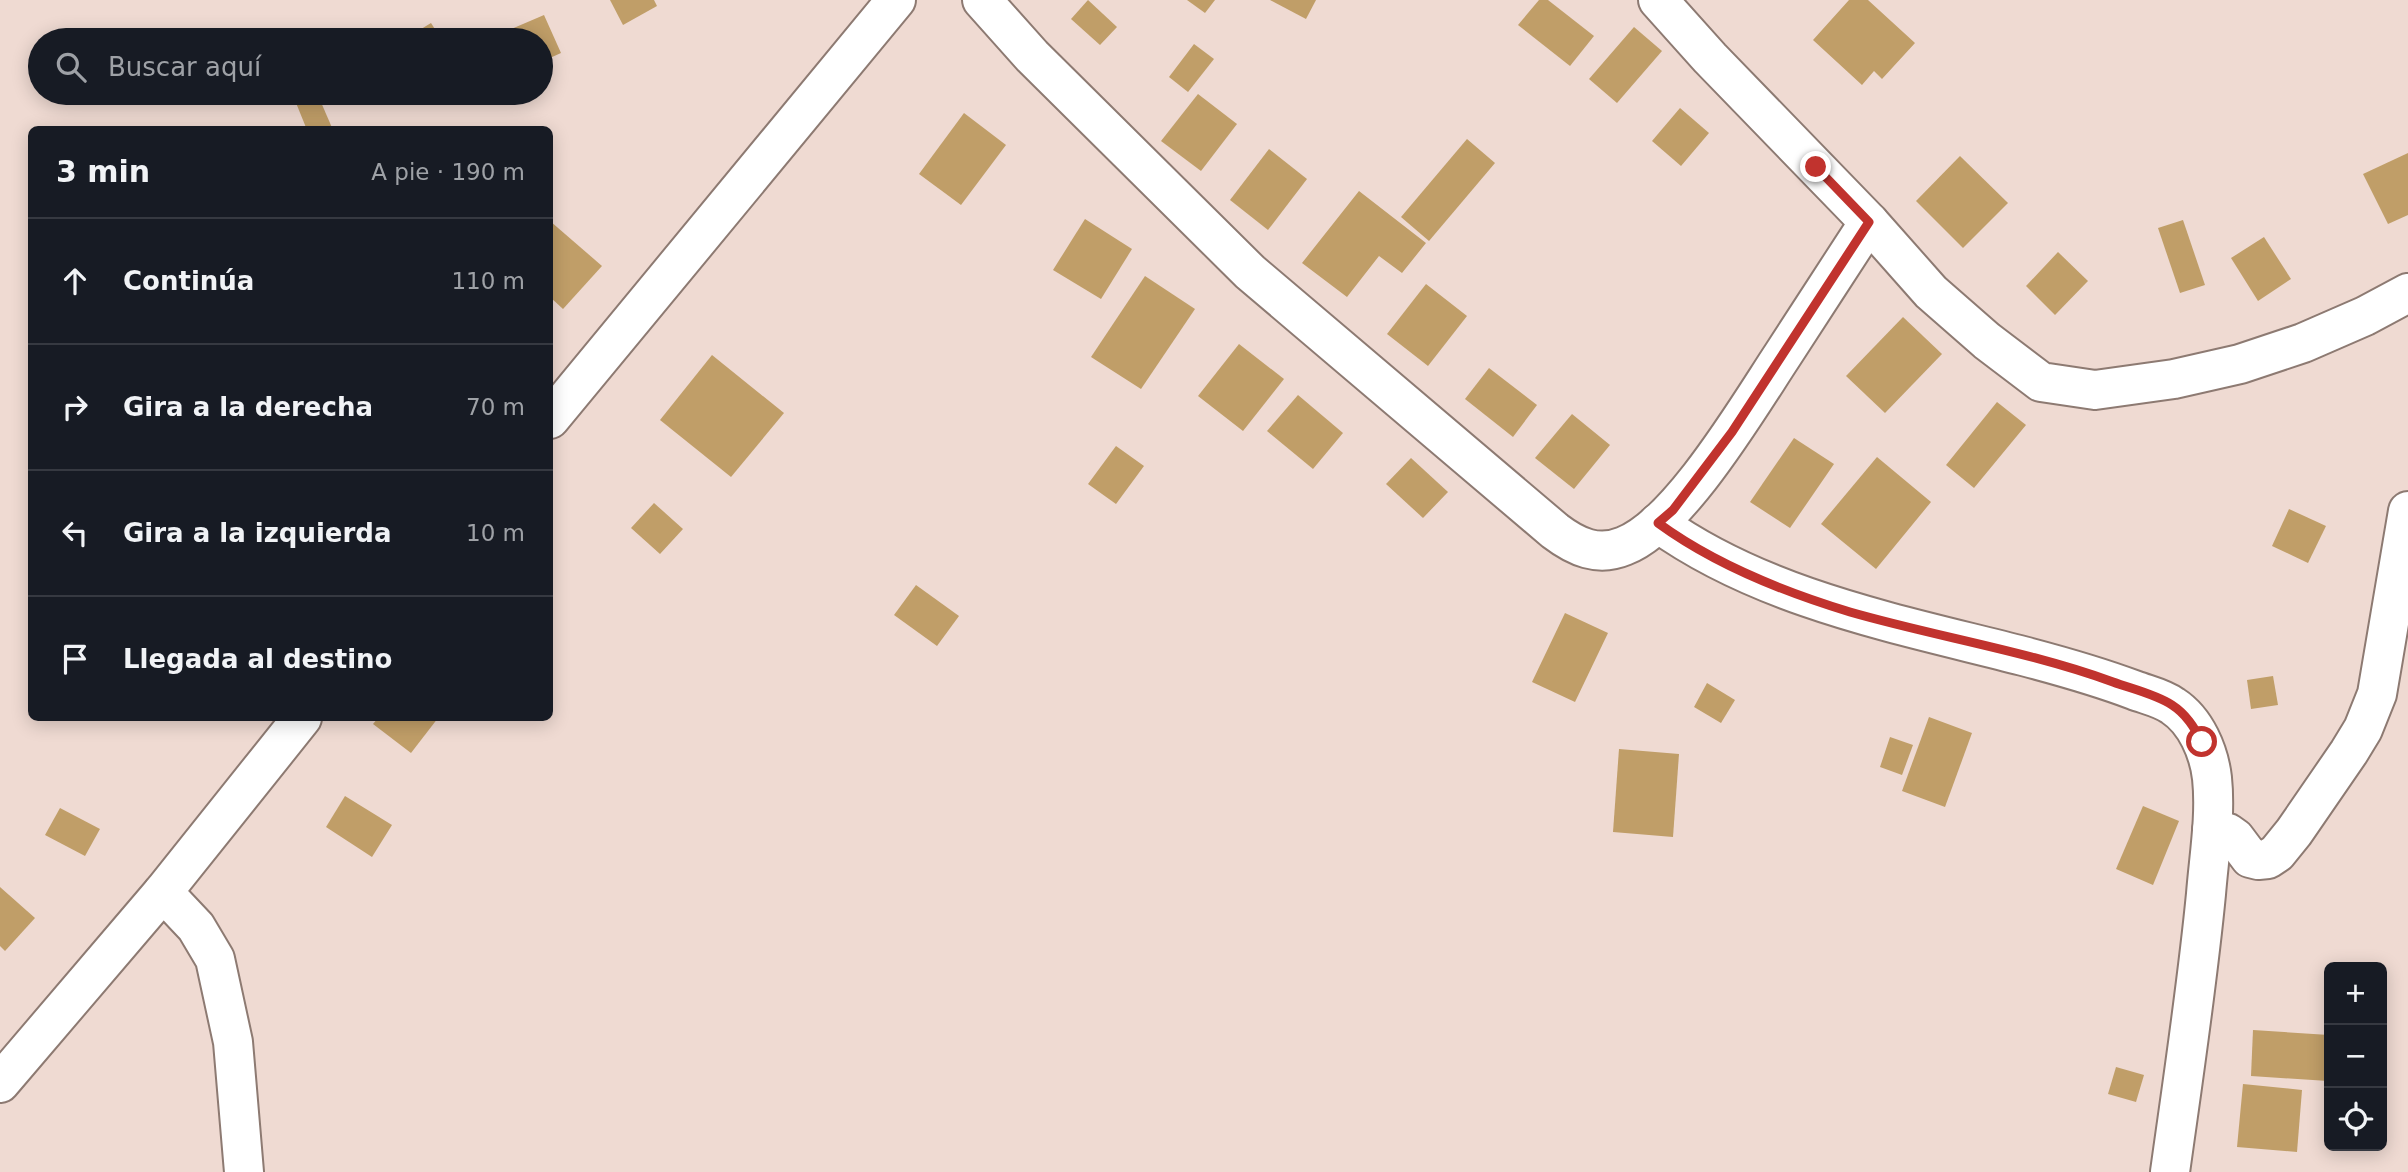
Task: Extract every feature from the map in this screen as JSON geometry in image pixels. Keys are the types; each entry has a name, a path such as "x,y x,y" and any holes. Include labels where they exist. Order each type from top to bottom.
{"street":[{"path":"553,415 896,0"},
{"path":"982,0 1032,56 1250,272 1570,542 1586,549 1604,551 1621,548 1638,540 1673,510 1732,432 1869,222"},
{"path":"1658,0 1710,58 1869,222 1931,292 1987,341 2041,382 2095,390 2174,379 2240,364 2328,332 2408,293"},
{"path":"2212,830 2228,833 2235,838 2250,858 2269,859 2294,832 2349,752 2363,729 2377,694 2408,511"},
{"path":"1658,523 1687,544 1765,581 1849,611 2085,672 2171,704 2183,713 2194,727 2208,759 2212,778 2212,830 2200,958 2170,1172"},
{"path":"0,1083 163,892 300,721"},
{"path":"163,892 196,927 215,959 233,1041 244,1172"}],"building":[{"path":"610,0 654,0 657,6 623,25"},
{"path":"1088,0 1117,27 1100,45 1071,19"},
{"path":"1187,0 1215,0 1205,13"},
{"path":"1270,0 1316,0 1306,19"},
{"path":"1539,0 1548,0 1594,36 1570,66 1518,25"},
{"path":"1849,0 1868,0 1915,43 1882,79 1874,71 1862,85 1813,40"},
{"path":"544,15 550,28 514,28"},
{"path":"1634,27 1662,51 1617,103 1589,79"},
{"path":"553,35 561,53 553,57"},
{"path":"1194,44 1214,59 1188,92 1169,77"},
{"path":"1198,94 1237,124 1201,171 1161,141"},
{"path":"297,105 322,105 331,126 305,126"},
{"path":"1680,108 1709,133 1681,166 1652,141"},
{"path":"964,113 1006,145 961,205 919,174"},
{"path":"1467,139 1495,163 1429,241 1401,217"},
{"path":"1269,149 1307,179 1268,230 1230,200"},
{"path":"2408,153 2408,215 2388,224 2363,174"},
{"path":"1960,156 2008,203 1963,248 1916,201"},
{"path":"1359,191 1426,243 1402,273 1379,256 1347,297 1302,263"},
{"path":"1085,219 1132,249 1101,299 1053,270"},
{"path":"2183,220 2205,285 2180,293 2158,228"},
{"path":"553,224 602,266 563,309 553,300"},
{"path":"2264,237 2291,279 2258,301 2231,258"},
{"path":"2058,252 2088,281 2055,315 2026,286"},
{"path":"1145,276 1195,309 1141,389 1091,357"},
{"path":"1426,284 1467,316 1428,366 1387,334"},
{"path":"1903,317 1942,354 1885,413 1846,376"},
{"path":"1239,344 1284,379 1243,431 1198,396"},
{"path":"712,355 784,413 731,477 660,420"},
{"path":"1489,368 1537,405 1513,437 1465,399"},
{"path":"1298,395 1343,433 1313,469 1267,431"},
{"path":"1997,402 2026,425 1974,488 1946,465"},
{"path":"1572,414 1610,445 1574,489 1535,458"},
{"path":"1794,438 1834,464 1790,528 1750,502"},
{"path":"1116,446 1144,466 1116,504 1088,484"},
{"path":"1877,457 1931,502 1876,569 1821,524"},
{"path":"1411,458 1448,492 1423,518 1386,484"},
{"path":"654,503 683,529 660,554 631,528"},
{"path":"2289,509 2326,526 2308,563 2272,546"},
{"path":"916,585 959,616 937,646 894,615"},
{"path":"1565,613 1608,633 1575,702 1532,682"},
{"path":"2273,676 2278,705 2251,709 2247,680"},
{"path":"1707,683 1735,700 1721,723 1694,707"},
{"path":"1929,717 1972,733 1945,807 1902,791"},
{"path":"376,721 436,721 411,753 373,724"},
{"path":"1890,737 1913,745 1902,775 1880,767"},
{"path":"1619,749 1679,754 1673,837 1613,832"},
{"path":"345,796 392,825 372,857 326,827"},
{"path":"2143,806 2179,821 2153,885 2116,869"},
{"path":"60,808 100,829 85,856 45,835"},
{"path":"0,887 35,918 5,951 0,946"},
{"path":"2253,1030 2324,1035 2324,1081 2251,1076"},
{"path":"2116,1067 2144,1075 2136,1102 2108,1094"},
{"path":"2243,1084 2302,1090 2297,1152 2237,1147"}],"route":[{"path":"1816,167 1869,222 1732,432 1673,510 1658,523 1687,544 1765,581 1849,611 2085,672 2171,704 2183,713 2202,742"}]}
